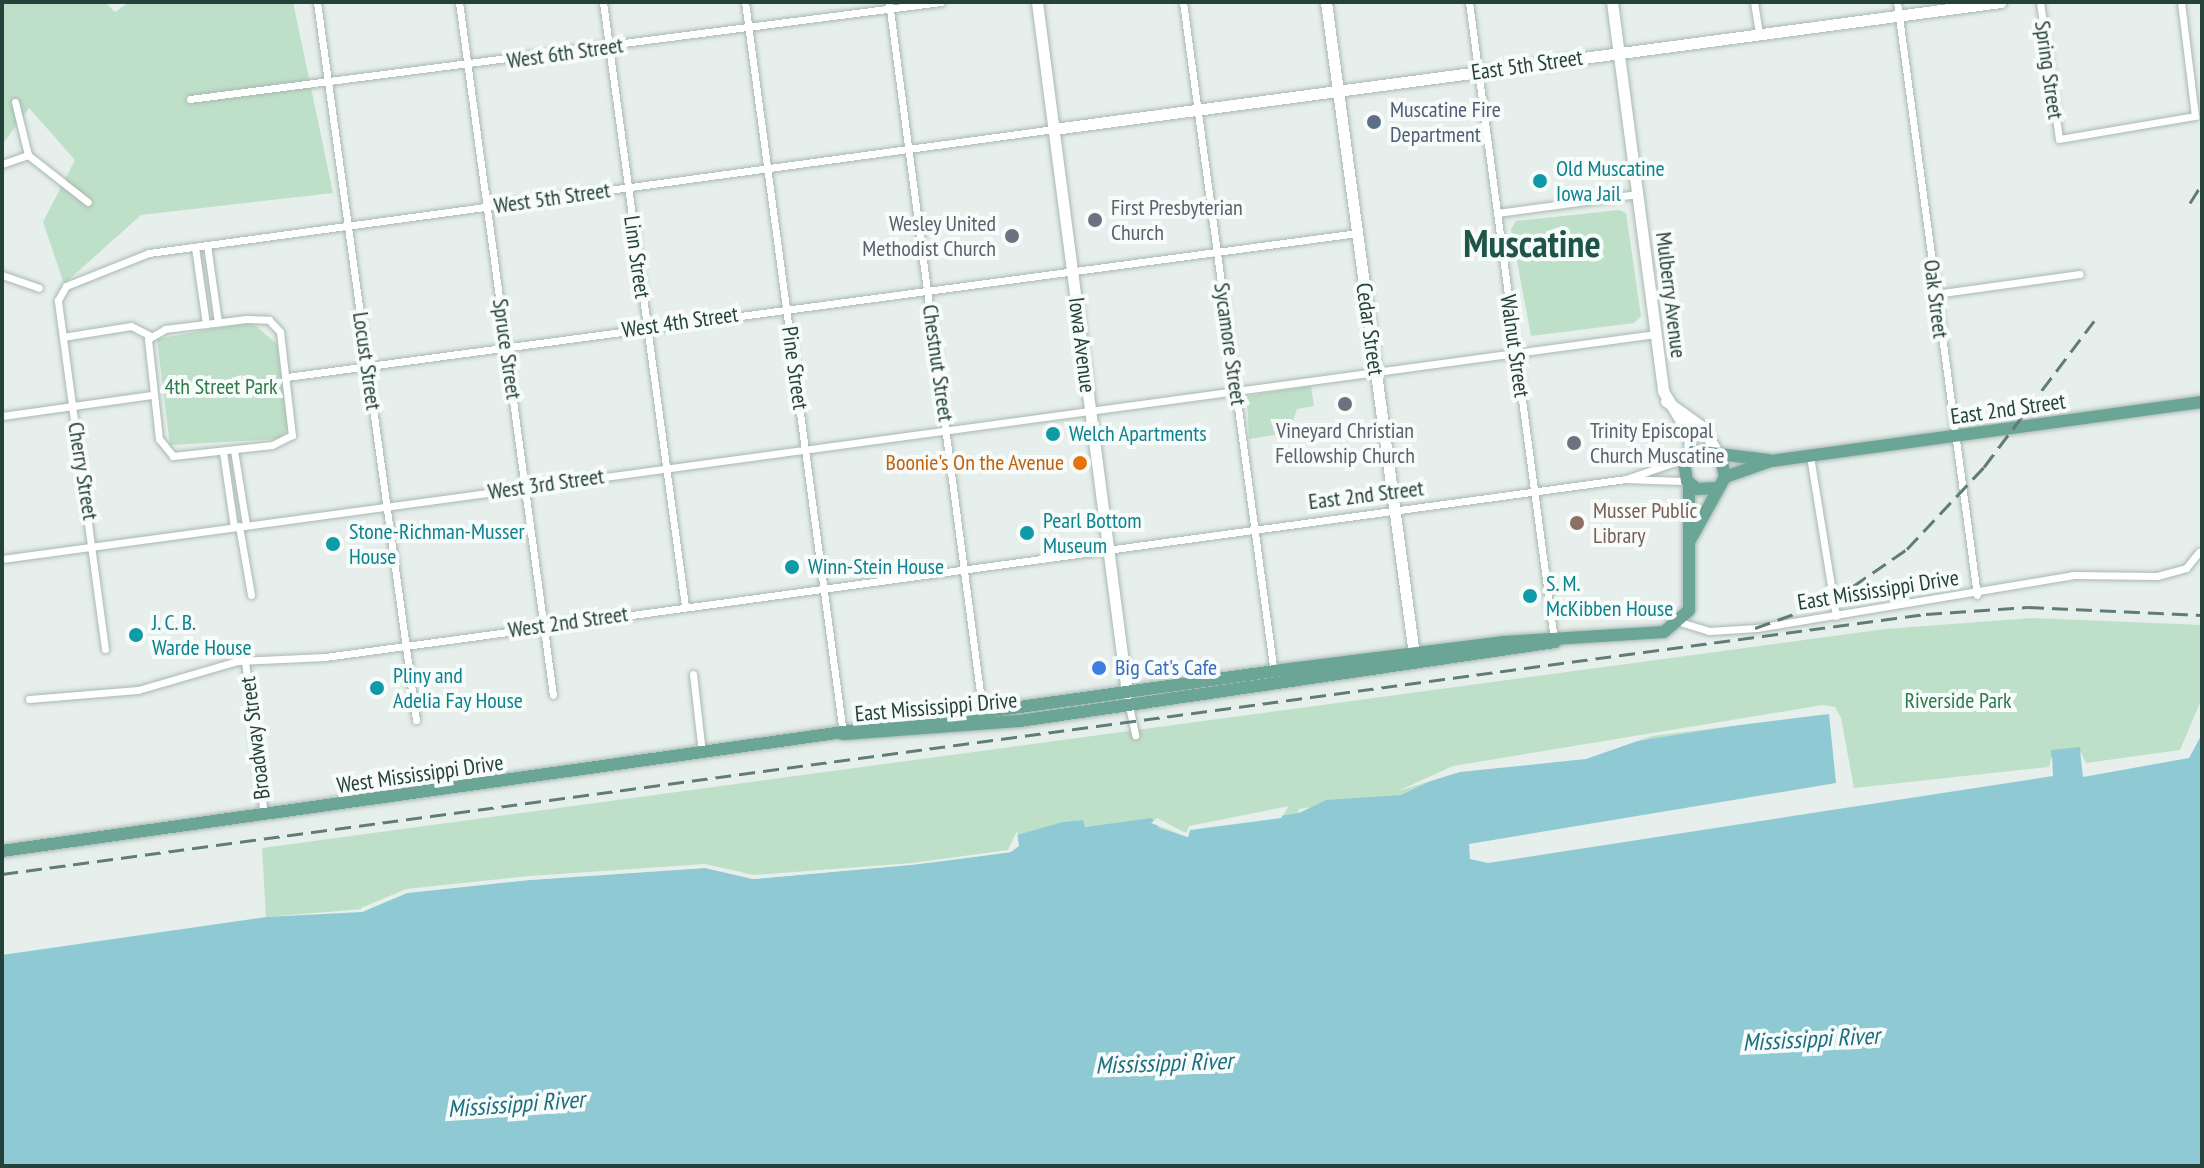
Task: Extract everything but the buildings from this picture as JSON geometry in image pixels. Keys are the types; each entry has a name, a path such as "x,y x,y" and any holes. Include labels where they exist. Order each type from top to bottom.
{"main road":[{"name":"East 2nd Street","path":"1725,477 1771,461 2202,402"},
{"name":"East 2nd Street","path":"1688,456 1718,452 1771,461"},
{"path":"1689,542 1716,488 1725,477 1718,452"},
{"path":"1683,623 1690,601 1688,456"},
{"path":"1688,482 1716,488"},
{"name":"East Mississippi Drive","path":"843,734 982,711 1274,671 1654,634 1683,623"},
{"name":"East Mississippi Drive","path":"843,734 984,725 1276,687 1555,642"},
{"name":"West Mississippi Drive","path":"2,851 843,734"}],"street":[{"name":"Locust Street","path":"317,2 416,720"},
{"name":"Spruce Street","path":"459,2 553,695"},
{"name":"Linn Street","path":"603,2 685,606"},
{"name":"Pine Street","path":"745,2 843,734"},
{"name":"West 6th Street","path":"190,99 469,66 749,28 889,5 941,2"},
{"name":"Iowa Avenue","path":"1037,2 1135,735"},
{"name":"Sycamore Street","path":"1183,2 1276,687"},
{"name":"Cedar Street","path":"1326,2 1414,655"},
{"name":"Walnut Street","path":"1469,2 1555,642"},
{"name":"Mulberry Avenue","path":"1612,2 1666,401 1690,436 1688,456"},
{"path":"1754,2 1759,34"},
{"name":"Oak Street","path":"1897,2 1977,595"},
{"name":"East 5th Street","path":"1054,129 2001,2"},
{"name":"Spring Street","path":"2040,2 2059,139 2195,116 2181,2"},
{"name":"Chestnut Street","path":"889,5 984,725"},
{"path":"15,102 28,155 88,202"},
{"name":"West 5th Street","path":"60,294 122,259 1054,129"},
{"path":"2,164 28,155"},
{"path":"1497,213 1638,194"},
{"name":"West 4th Street","path":"287,377 927,288 1357,233"},
{"path":"207,245 218,322"},
{"path":"195,247 206,324"},
{"path":"1935,294 2080,274"},
{"path":"2,275 39,288"},
{"name":"Cherry Street","path":"60,294 63,337 94,546 105,649"},
{"path":"63,337 131,326 151,336 218,322 273,322 287,377 292,435 223,452 170,454 159,439 152,395 151,336"},
{"name":"West 3rd Street","path":"2,559 806,447 1656,334"},
{"path":"2,416 152,395"},
{"path":"1666,401 1702,427 1718,452"},
{"path":"234,450 240,526"},
{"path":"223,452 240,526 251,595"},
{"name":"East 2nd Street","path":"1626,479 1688,456"},
{"path":"1810,456 1836,616"},
{"name":"East 2nd Street","path":"1110,549 1626,479 1688,482"},
{"name":"West 2nd Street","path":"29,699 138,690 245,661 406,644 1110,549"},
{"name":"East Mississippi Drive","path":"1683,623 1709,631 1977,595 2073,575 2168,574 2186,568 2199,552"},
{"name":"Broadway Street","path":"245,661 264,815"},
{"path":"693,674 702,753"}],"green space":[{"path":"2,2 105,2 115,12 129,2 293,2 333,193 141,215 64,284 43,222 75,160 29,108 2,145"},
{"path":"1619,210 1626,213 1641,316 1634,323 1531,336 1511,229 1516,221"},
{"name":"4th Street Park","path":"251,322 277,344 289,428 280,439 170,445 157,339"},
{"path":"1311,386 1314,406 1297,409 1289,433 1249,439 1247,396"},
{"name":"Riverside Park","path":"2032,618 2202,625 2202,702 2183,753 2082,767 2079,747 2053,770 1852,792 1575,756 1401,795 1299,809 1296,850 1110,824 1084,827 1083,820 1063,822 1061,843 937,862 266,917 262,848 1885,629"}],"water":[{"name":"Mississippi River","path":"2202,702 2202,1166 2,1166 2,955 266,917 362,912 407,893 530,880 705,868 753,879 937,862 1011,852 1017,835 1063,822 1083,820 1085,827 1152,818 1159,828 1188,837 1190,830 1299,813 1326,800 1401,795 1454,770 1833,710 1853,792 2052,770 2051,750 2080,747 2083,767 2183,753"}],"pier":[{"path":"2202,698 2202,734 2189,758 2083,777 2080,751 2086,763 2180,750"},
{"path":"1823,705 1835,707 1841,718 1854,788 2049,767 2052,756 2053,776 1488,863 1470,859 1469,844 1836,783 1829,714 1652,736 1586,759 1460,772 1398,791 1453,766"},
{"path":"1289,806 1281,818 1190,830 1188,837 1151,823 1157,818 1186,833 1189,826"},
{"path":"1017,831 1019,846 1011,852 911,865 753,879 705,868 530,880 407,893 362,912 361,908 406,889 530,876 705,864 754,875 912,863 1008,850"}],"railway":[{"path":"2190,203 2202,184"},
{"path":"1755,628 1833,600 1907,549 1984,467 2094,321"},
{"path":"2,874 1926,614 2028,607 2202,615"}],"place":[{"name":"Muscatine Fire Department","path":"1374,122"},
{"name":"Old Muscatine Iowa Jail","path":"1540,181"},
{"name":"First Presbyterian Church","path":"1095,220"},
{"name":"Wesley United Methodist Church","path":"1012,236"},
{"name":"Vineyard Christian Fellowship Church","path":"1345,404"},
{"name":"Welch Apartments","path":"1053,434"},
{"name":"Trinity Episcopal Church Muscatine","path":"1574,443"},
{"name":"Boonie's On the Avenue","path":"1080,463"},
{"name":"Musser Public Library","path":"1577,523"},
{"name":"Pearl Bottom Museum","path":"1027,533"},
{"name":"Stone-Richman-Musser House","path":"333,544"},
{"name":"Winn-Stein House","path":"792,567"},
{"name":"S. M. McKibben House","path":"1530,596"},
{"name":"J. C. B. Warde House","path":"136,635"},
{"name":"Big Cat's Cafe","path":"1099,668"},
{"name":"Pliny and Adelia Fay House","path":"377,688"}],"district":[{"name":"Muscatine","path":"1532,243"}]}
